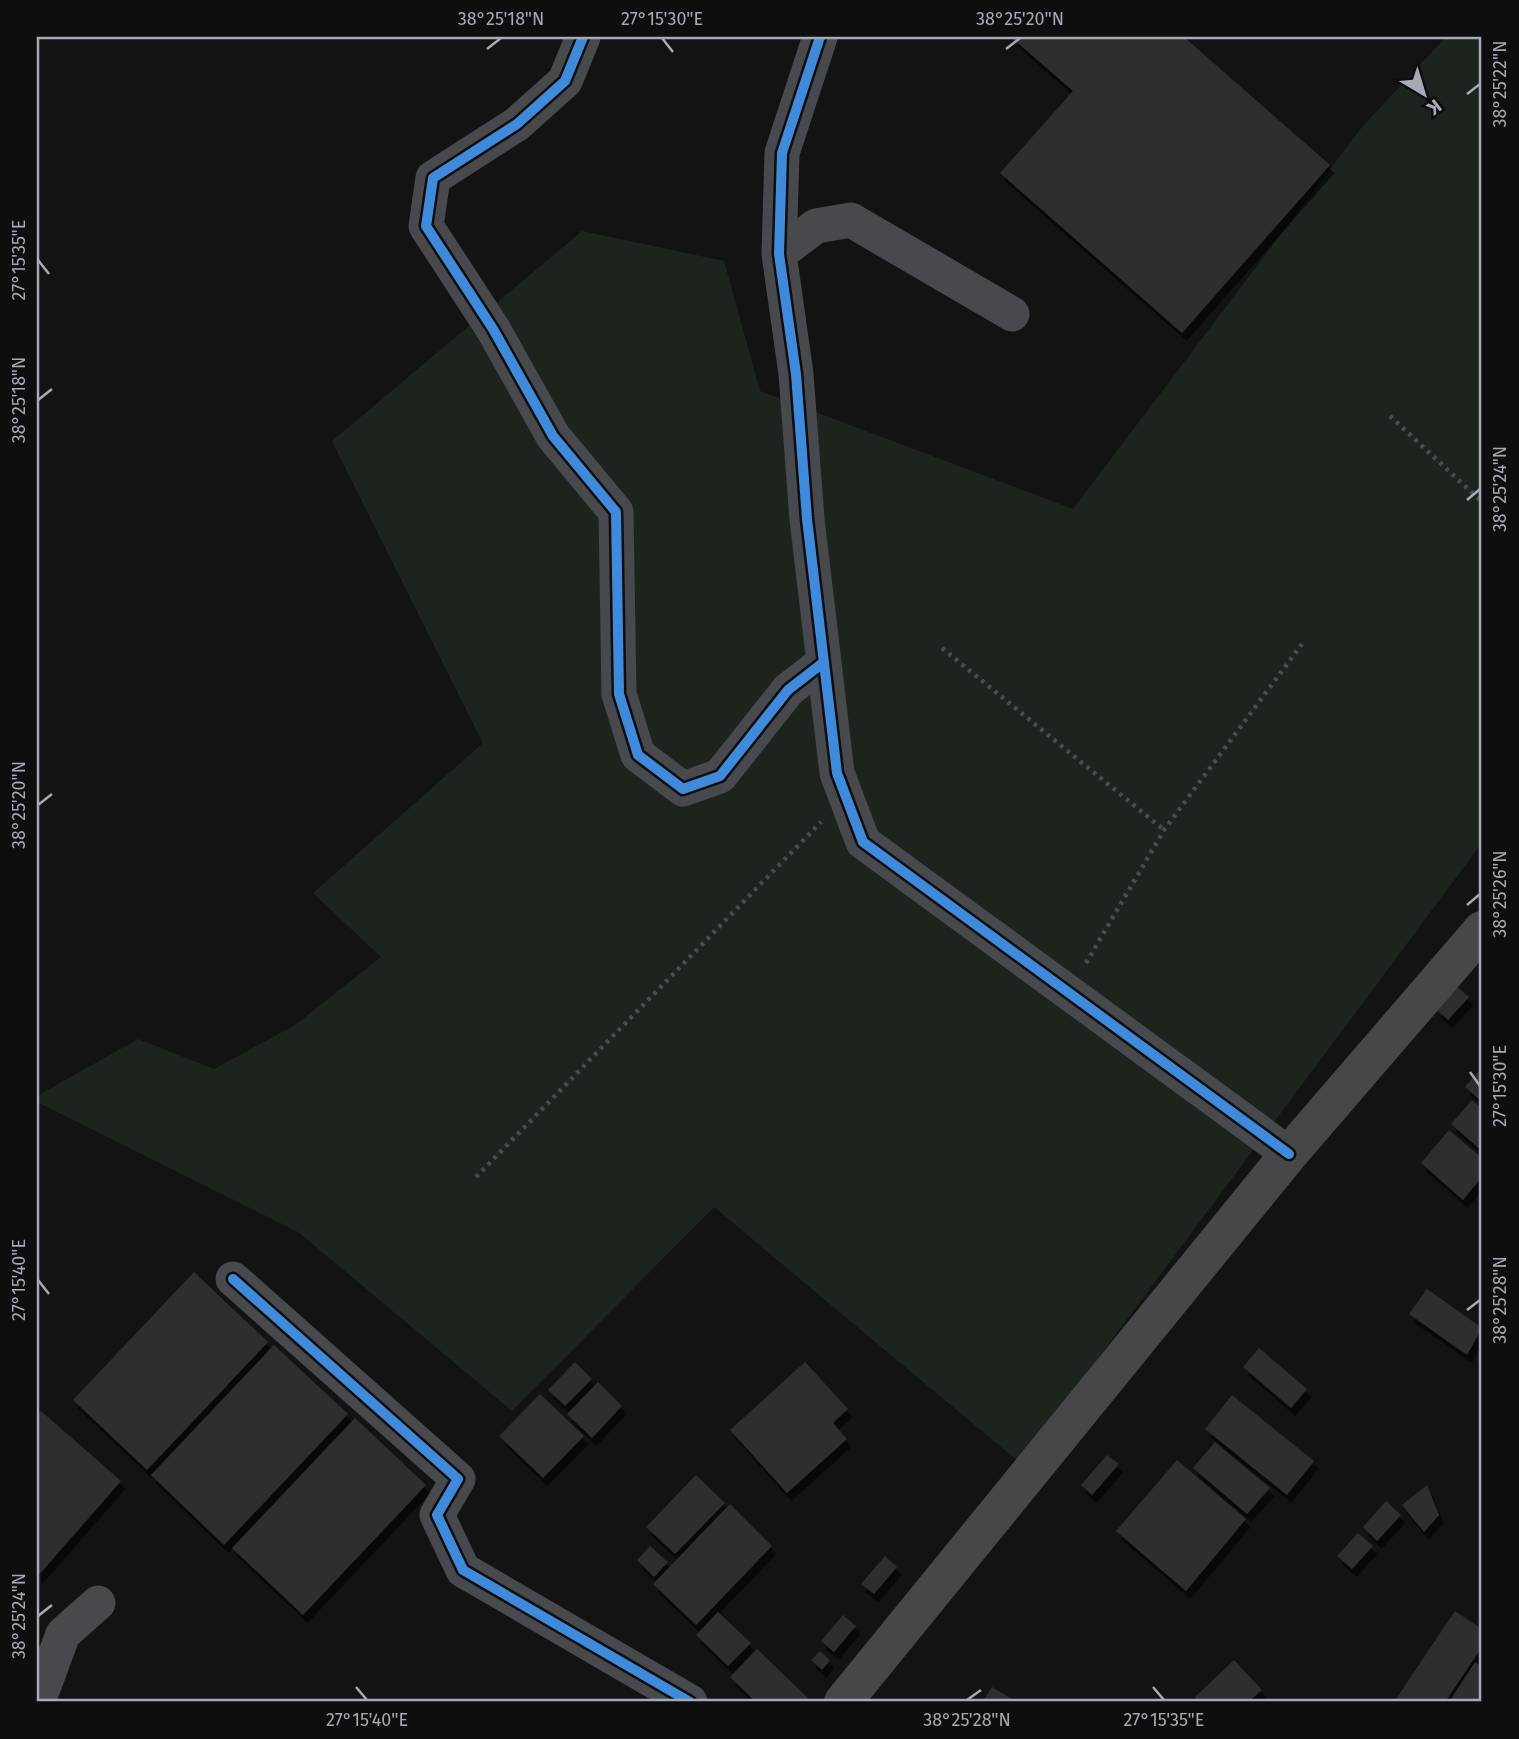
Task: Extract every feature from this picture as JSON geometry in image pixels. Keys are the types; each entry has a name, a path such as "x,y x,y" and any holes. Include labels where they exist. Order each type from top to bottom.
{"main road":[{"path":"843,1702 1289,1154 1482,930"}],"street":[{"path":"583,37 565,81 517,124 433,178 426,226 493,329 552,436 615,512 619,694 638,755 683,789 719,776 788,690 824,662"},
{"path":"820,37 782,153 779,254 796,374 807,519 837,773 863,842 1070,991 1289,1154"},
{"path":"779,254 816,226 851,220 1012,314"},
{"path":"233,1279 458,1479 437,1515 463,1570 690,1702"},
{"path":"38,1702 63,1634 98,1602"}],"path":[{"path":"1390,416 1482,502"},
{"path":"1070,991 1164,830 1302,644"},
{"path":"942,648 1164,830"},
{"path":"476,1177 846,797"}],"shaded area":[{"path":"1446,37 1482,37 1482,843 1020,1463 714,1207 512,1411 298,1232 37,1102 37,1096 138,1039 214,1069 295,1025 381,957 313,893 483,743 332,441 582,231 724,261 760,391 1073,509 1362,127"}],"building":[{"path":"1011,37 1184,37 1330,165 1182,333 1000,173 1073,91"},
{"path":"1456,986 1469,997 1448,1020 1436,1009"},
{"path":"1482,1067 1482,1102 1465,1087"},
{"path":"1472,1100 1482,1109 1482,1151 1451,1124"},
{"path":"1449,1130 1482,1158 1482,1177 1463,1200 1421,1163"},
{"path":"194,1272 268,1342 147,1470 73,1400"},
{"path":"1427,1289 1482,1328 1467,1355 1409,1314"},
{"path":"274,1345 348,1414 224,1545 151,1475"},
{"path":"1259,1348 1307,1389 1291,1408 1243,1367"},
{"path":"575,1362 592,1379 565,1406 548,1390"},
{"path":"805,1362 848,1409 833,1423 847,1439 787,1493 730,1430"},
{"path":"598,1382 622,1406 592,1438 567,1414"},
{"path":"540,1394 584,1436 543,1478 499,1436"},
{"path":"1232,1395 1314,1461 1287,1495 1205,1429"},
{"path":"41,1411 121,1481 37,1577 37,1416"},
{"path":"355,1418 426,1485 303,1615 232,1548"},
{"path":"1215,1442 1270,1488 1247,1514 1193,1468"},
{"path":"1107,1455 1119,1464 1092,1495 1081,1485"},
{"path":"1177,1460 1246,1519 1186,1591 1116,1531"},
{"path":"696,1475 725,1503 675,1554 646,1527"},
{"path":"1427,1485 1439,1515 1424,1532 1402,1505"},
{"path":"1386,1501 1401,1515 1377,1541 1363,1527"},
{"path":"730,1504 772,1546 696,1625 653,1584"},
{"path":"1358,1533 1373,1546 1352,1569 1337,1556"},
{"path":"650,1546 668,1562 654,1577 637,1560"},
{"path":"885,1556 897,1567 874,1594 861,1584"},
{"path":"1455,1611 1482,1629 1482,1647 1445,1702 1394,1702"},
{"path":"718,1612 751,1643 728,1666 696,1635"},
{"path":"843,1615 856,1626 834,1652 821,1641"},
{"path":"757,1649 808,1698 804,1702 756,1702 730,1677"},
{"path":"820,1651 830,1660 822,1670 811,1660"},
{"path":"1234,1660 1262,1690 1248,1702 1199,1702 1195,1697"},
{"path":"1475,1662 1482,1666 1482,1702 1449,1702"},
{"path":"992,1687 1017,1702 982,1702"}],"cycle path":[{"path":"583,37 565,81 517,124 433,178 426,226 493,329 553,436 616,512 619,694 638,755 683,789 720,776 788,690 824,662"},
{"path":"820,37 782,153 779,254 796,374 807,519 837,773 863,842 1289,1154"},
{"path":"233,1279 458,1479 437,1515 463,1570 690,1702"}]}
